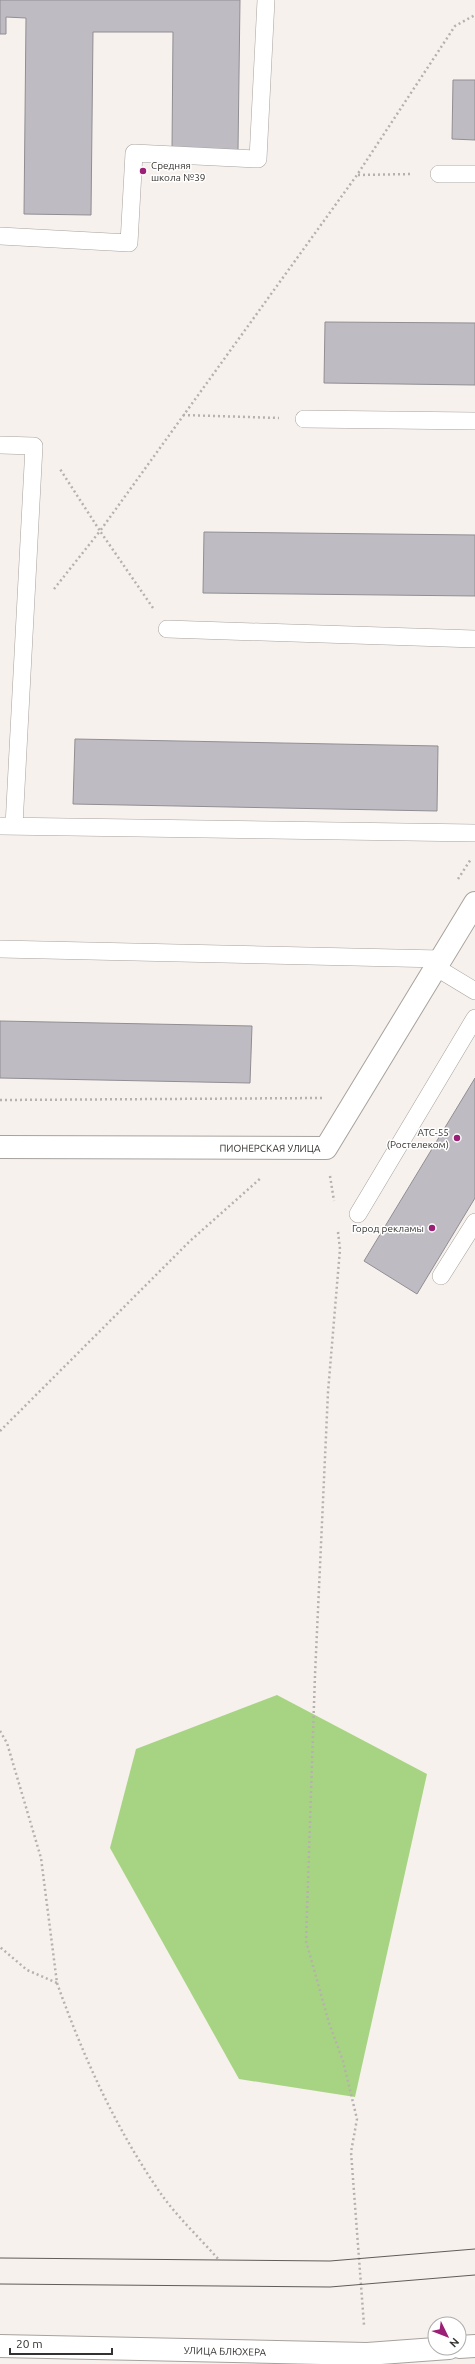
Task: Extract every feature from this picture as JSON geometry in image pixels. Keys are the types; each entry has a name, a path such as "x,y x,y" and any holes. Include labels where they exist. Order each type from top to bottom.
{"street":[{"name":"ПИОНЕРСКАЯ УЛИЦА","path":"0,1147 326,1148 475,903"},
{"name":"УЛИЦА БЛЮХЕРА","path":"0,2346 369,2359 427,2351"}],"lane":[{"path":"0,236 129,243 134,153 258,159 266,0"},
{"path":"439,174 475,174"},
{"path":"304,419 475,421"},
{"path":"0,445 34,446 7,826 475,833"},
{"path":"167,629 475,639"},
{"path":"0,949 439,963 475,991"},
{"path":"358,1214 475,1018"},
{"path":"441,1276 475,1222"}],"path":[{"path":"167,629 100,531 357,175 455,26 475,14"},
{"path":"357,175 439,174"},
{"path":"183,415 304,419"},
{"path":"0,1100 323,1098"},
{"path":"0,1431 190,1241 296,1148"},
{"path":"326,1148 335,1208"},
{"path":"337,1228 340,1249 328,1392 315,1675 306,1941 329,2023 343,2061 357,2119 351,2152 358,2272 369,2359"},
{"path":"0,1731 7,1743 41,1858 57,1983 75,2032 104,2098 160,2192 219,2260"},
{"path":"0,1947 27,1970 57,1983"}],"green space":[{"path":"277,1695 427,1774 355,2097 239,2079 110,1848 136,1749"}],"building":[{"path":"0,0 240,0 238,150 172,150 173,32 93,32 91,215 24,214 26,18 6,17 6,34 0,34"},
{"path":"453,80 475,80 475,140 452,139"},
{"path":"325,322 475,323 475,385 324,383"},
{"path":"204,532 475,535 475,596 203,593"},
{"path":"75,739 438,746 437,811 73,804"},
{"path":"0,1021 252,1026 250,1083 0,1078"},
{"name":"АТС-55 (Ростелеком)","path":"475,1078 475,1198 417,1294 364,1261"}],"tram line":[{"path":"0,2258 330,2261 475,2249"},
{"path":"0,2284 330,2287 475,2275"}],"place":[{"name":"Средняя школа №39","path":"143,171"},
{"name":"АТС-55 (Ростелеком)","path":"457,1138"},
{"name":"Город рекламы","path":"432,1228"}]}
